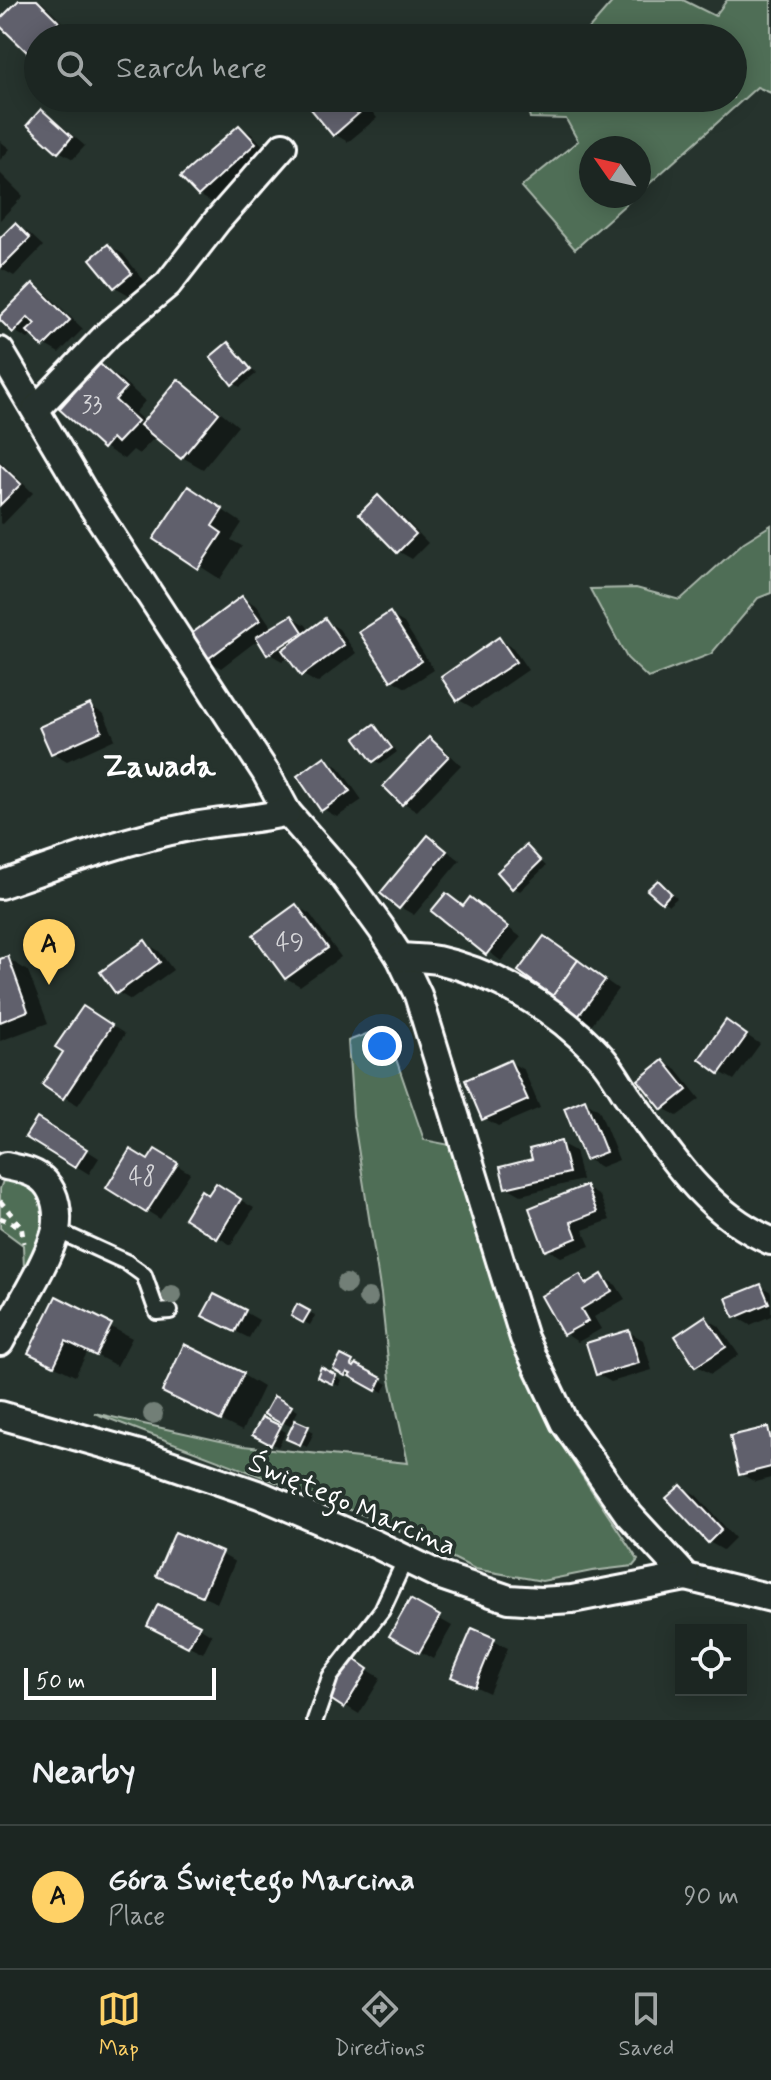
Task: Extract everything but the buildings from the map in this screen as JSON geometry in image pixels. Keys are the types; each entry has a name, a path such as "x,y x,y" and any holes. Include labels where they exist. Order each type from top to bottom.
{"street":[{"path":"36,409 109,333 168,284 217,221 283,146"},
{"path":"0,351 92,506 266,773 287,812 344,877 400,957 418,995 524,1338 564,1422 629,1515 686,1577 771,1598"},
{"path":"0,885 117,844 191,826 263,818 287,812"},
{"path":"400,957 436,960 479,973 525,996 566,1025 600,1056 688,1179 719,1211 771,1241"},
{"path":"0,1342 56,1230 55,1197 45,1182 29,1171 6,1166"},
{"name":"Świętego Marcina","path":"0,1415 146,1456 260,1495 441,1576 509,1599 572,1599 686,1577"}],"lane":[{"path":"56,1230 126,1262 144,1275 157,1312 170,1311"},
{"path":"315,1720 330,1677 382,1610 406,1558"}],"path":[{"path":"0,1218 21,1226"},
{"path":"25,1247 30,1239"}],"green space":[{"path":"614,0 683,0 715,16 727,0 771,0 771,93 757,87 747,96 747,24 593,24"},
{"path":"528,112 729,112 651,182 651,136 579,136 579,208 621,208 575,249 521,187 578,141 566,119 530,118"},
{"path":"771,525 771,593 758,598 711,654 648,678 627,658 590,589 636,588 680,600 744,542"},
{"path":"385,1027 424,1140 450,1145 507,1331 553,1432 638,1560 633,1566 542,1581 475,1569 379,1521 94,1413 243,1446 408,1463 390,1379 381,1294 353,1116 348,1041"},
{"path":"4,1178 25,1186 38,1196 44,1208 41,1238 19,1287 24,1268 23,1245 0,1228 0,1189"}],"place":[{"name":"Góra Świętego Marcina","path":"49,985"}],"district":[{"name":"Zawada","path":"159,765"}]}
